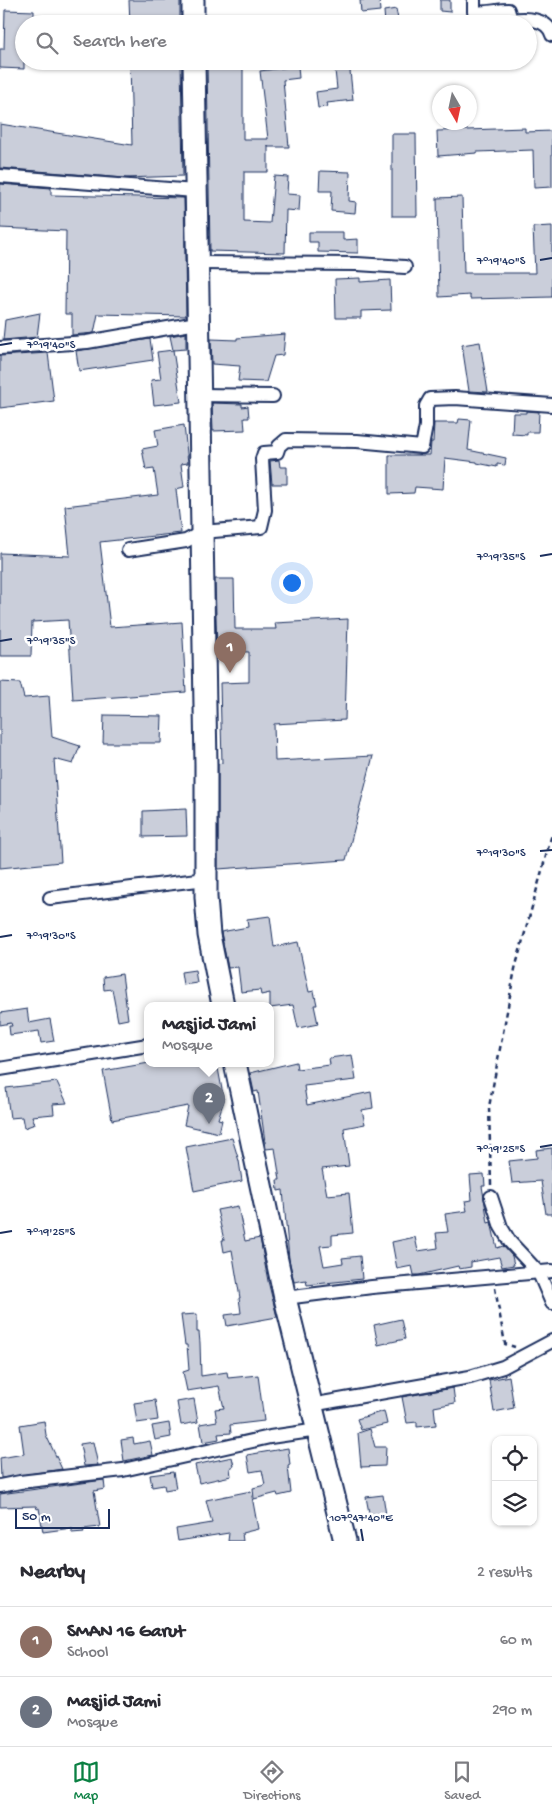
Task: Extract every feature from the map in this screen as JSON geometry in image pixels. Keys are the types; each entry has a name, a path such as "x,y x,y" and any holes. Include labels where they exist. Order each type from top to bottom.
{"main road":[{"path":"193,0 193,15"},
{"path":"194,70 206,765 206,878 209,935 222,1002"},
{"path":"235,1067 285,1298 345,1541"}],"street":[{"path":"474,0 474,12 485,14 495,10 508,10 510,15"},
{"path":"537,22 550,28 552,35"},
{"path":"0,176 195,191"},
{"path":"197,263 347,264 405,267"},
{"path":"0,348 87,342 197,323"},
{"path":"199,395 273,396"},
{"path":"128,550 186,541 202,532 261,527 265,510 262,459 264,452 277,452 279,446 286,440 357,441 422,447 426,426 426,406 430,399 455,398 552,405"},
{"path":"50,898 206,878"},
{"path":"0,1069 144,1046"},
{"path":"491,1197 501,1227 510,1242 538,1273 552,1303"},
{"path":"285,1298 372,1287 552,1271"},
{"path":"312,1405 470,1377 503,1367 552,1341"},
{"path":"0,1486 122,1470 260,1439 318,1430"}],"path":[{"path":"491,1197 489,1107 515,969 552,834"},
{"path":"493,1276 506,1344 533,1351"}],"building":[{"path":"129,0 180,0 180,15 130,15"},
{"path":"360,0 379,0 380,11 361,13"},
{"path":"440,0 450,0 450,12 440,11"},
{"path":"396,9 397,15 384,15 384,11"},
{"path":"5,10 34,11 34,15 15,15 15,69 0,68 0,49 4,49"},
{"path":"130,70 181,70 183,176 125,178 0,168 0,124 132,145"},
{"path":"207,70 243,70 243,139 268,139 260,71 298,70 299,78 283,80 289,147 268,147 268,172 244,172 244,222 270,223 274,176 288,177 287,194 300,195 299,211 286,210 285,253 210,251"},
{"path":"335,70 350,70 353,100 327,103 328,107 318,108 316,92 337,89"},
{"path":"525,128 525,132 552,131 552,187 534,188 533,150 477,152 438,156 437,131"},
{"path":"392,134 416,134 417,216 392,216"},
{"path":"320,171 350,172 349,201 356,202 355,213 331,211 332,191 319,191"},
{"path":"0,184 51,188 51,195 184,198 186,316 98,314 94,333 72,335 72,314 65,314 66,231 0,228"},
{"path":"462,197 464,273 535,273 533,227 552,226 552,297 470,299 470,295 439,297 437,198"},
{"path":"309,232 343,232 343,240 358,239 358,253 318,252 318,242 309,242"},
{"path":"360,278 360,282 390,280 391,310 361,311 361,318 336,318 335,279"},
{"path":"40,313 37,337 3,340 5,320"},
{"path":"186,333 186,349 173,350 170,336"},
{"path":"285,334 283,355 274,356 266,382 238,381 240,366 212,364 211,339 237,340 237,338"},
{"path":"150,339 153,360 79,371 76,351"},
{"path":"480,342 488,392 469,391 462,345"},
{"path":"173,350 181,402 154,405 151,380 161,379 157,352"},
{"path":"48,353 54,401 0,408 0,356"},
{"path":"212,403 248,406 249,418 244,418 245,430 213,431"},
{"path":"526,411 539,412 538,432 527,432 527,435 512,434 513,413 526,413"},
{"path":"459,419 471,420 468,450 506,458 505,465 497,464 497,467 477,462 445,458 443,489 415,487 414,493 389,494 389,455 430,455 434,423 458,423"},
{"path":"184,425 188,463 181,464 184,487 176,489 181,533 100,542 110,627 182,622 186,692 73,700 68,620 32,622 31,656 0,656 0,553 70,556 65,506 158,495 154,469 146,470 142,449 158,446 155,430"},
{"path":"279,460 280,467 287,467 287,484 272,484 270,461"},
{"path":"215,579 234,579 235,629 276,629 275,623 348,619 345,720 274,724 275,761 373,756 346,860 218,869 218,764 222,763 220,683 249,682 249,652 217,651"},
{"path":"0,682 20,683 24,698 49,696 52,737 80,746 73,764 54,759 61,862 0,868"},
{"path":"104,715 162,716 161,743 103,743"},
{"path":"186,809 187,836 143,837 143,811"},
{"path":"270,916 274,947 298,942 309,992 314,991 317,1005 314,1005 318,1024 298,1028 293,1005 274,1007 274,1002 270,1002 270,993 261,995 260,990 241,992 238,967 228,968 221,932 248,927 247,919"},
{"path":"195,970 197,983 183,985 181,972"},
{"path":"122,974 128,1019 118,1021 112,989 104,990 103,977"},
{"path":"27,1009 29,1023 50,1019 54,1041 41,1043 39,1031 10,1035 9,1026 12,1026 11,1023 0,1025 0,1013"},
{"path":"352,1055 356,1080 304,1086 307,1105 371,1092 373,1108 362,1110 365,1124 344,1128 349,1166 322,1169 327,1195 349,1193 353,1233 332,1235 332,1245 320,1246 324,1266 343,1263 342,1258 360,1256 362,1279 307,1285 306,1280 294,1282 289,1259 283,1190 278,1191 277,1180 280,1180 275,1148 266,1149 258,1091 254,1092 250,1073 296,1062 297,1069 330,1065 329,1058"},
{"path":"144,1064 144,1067 218,1067 224,1100 218,1119 222,1120 219,1133 184,1125 188,1106 112,1120 103,1071"},
{"path":"57,1082 67,1103 53,1104 54,1114 32,1116 35,1124 24,1128 22,1117 10,1118 6,1088"},
{"path":"232,1138 239,1161 242,1181 194,1191 186,1147"},
{"path":"552,1148 552,1214 546,1214 541,1181 512,1183 509,1161 537,1158 536,1150"},
{"path":"484,1174 485,1186 482,1186 488,1223 491,1222 497,1248 503,1246 512,1256 514,1265 502,1267 499,1257 471,1262 471,1267 459,1269 458,1266 419,1275 414,1275 412,1266 397,1269 392,1242 415,1237 418,1251 438,1248 436,1233 448,1232 445,1214 467,1211 465,1201 472,1200 470,1175"},
{"path":"238,1206 245,1241 260,1238 277,1317 227,1326 225,1315 241,1313 240,1298 232,1250 224,1252 222,1240 224,1240 217,1210"},
{"path":"197,1314 201,1376 227,1372 228,1378 258,1375 264,1421 230,1425 231,1433 218,1434 219,1439 203,1442 200,1424 217,1421 215,1409 224,1408 219,1386 187,1391 183,1372 189,1370 187,1345 185,1345 181,1315"},
{"path":"401,1319 405,1339 378,1345 374,1325"},
{"path":"509,1376 514,1408 494,1412 489,1380"},
{"path":"453,1388 455,1403 434,1407 436,1425 417,1427 417,1422 407,1423 402,1397"},
{"path":"194,1399 198,1422 181,1425 177,1402"},
{"path":"155,1400 158,1420 137,1423 134,1403"},
{"path":"384,1411 387,1424 361,1430 357,1419"},
{"path":"44,1421 46,1435 62,1469 1,1478 0,1458 24,1454 20,1425"},
{"path":"169,1423 171,1437 155,1440 152,1426"},
{"path":"370,1429 375,1447 386,1447 385,1466 361,1467 358,1433"},
{"path":"133,1438 134,1444 150,1441 153,1455 124,1461 121,1440"},
{"path":"93,1442 98,1465 84,1466 80,1444"},
{"path":"288,1448 291,1493 278,1496 277,1493 254,1499 253,1488 265,1485 262,1470 250,1472 247,1455"},
{"path":"232,1457 234,1466 230,1468 231,1476 199,1483 195,1465"},
{"path":"173,1472 176,1488 165,1490 164,1485 152,1487 150,1475"},
{"path":"104,1480 105,1489 94,1491 100,1527 83,1529 84,1532 72,1533 72,1528 43,1532 39,1508 37,1509 36,1506 0,1507 0,1494"},
{"path":"251,1491 258,1529 242,1533 243,1541 228,1541 229,1533 178,1541 176,1529 212,1523 206,1500"},
{"path":"383,1495 386,1515 370,1518 366,1497"}],"place":[{"name":"SMAN 16 Garut","path":"230,673"},
{"name":"Masjid Jami","path":"209,1124"}]}
